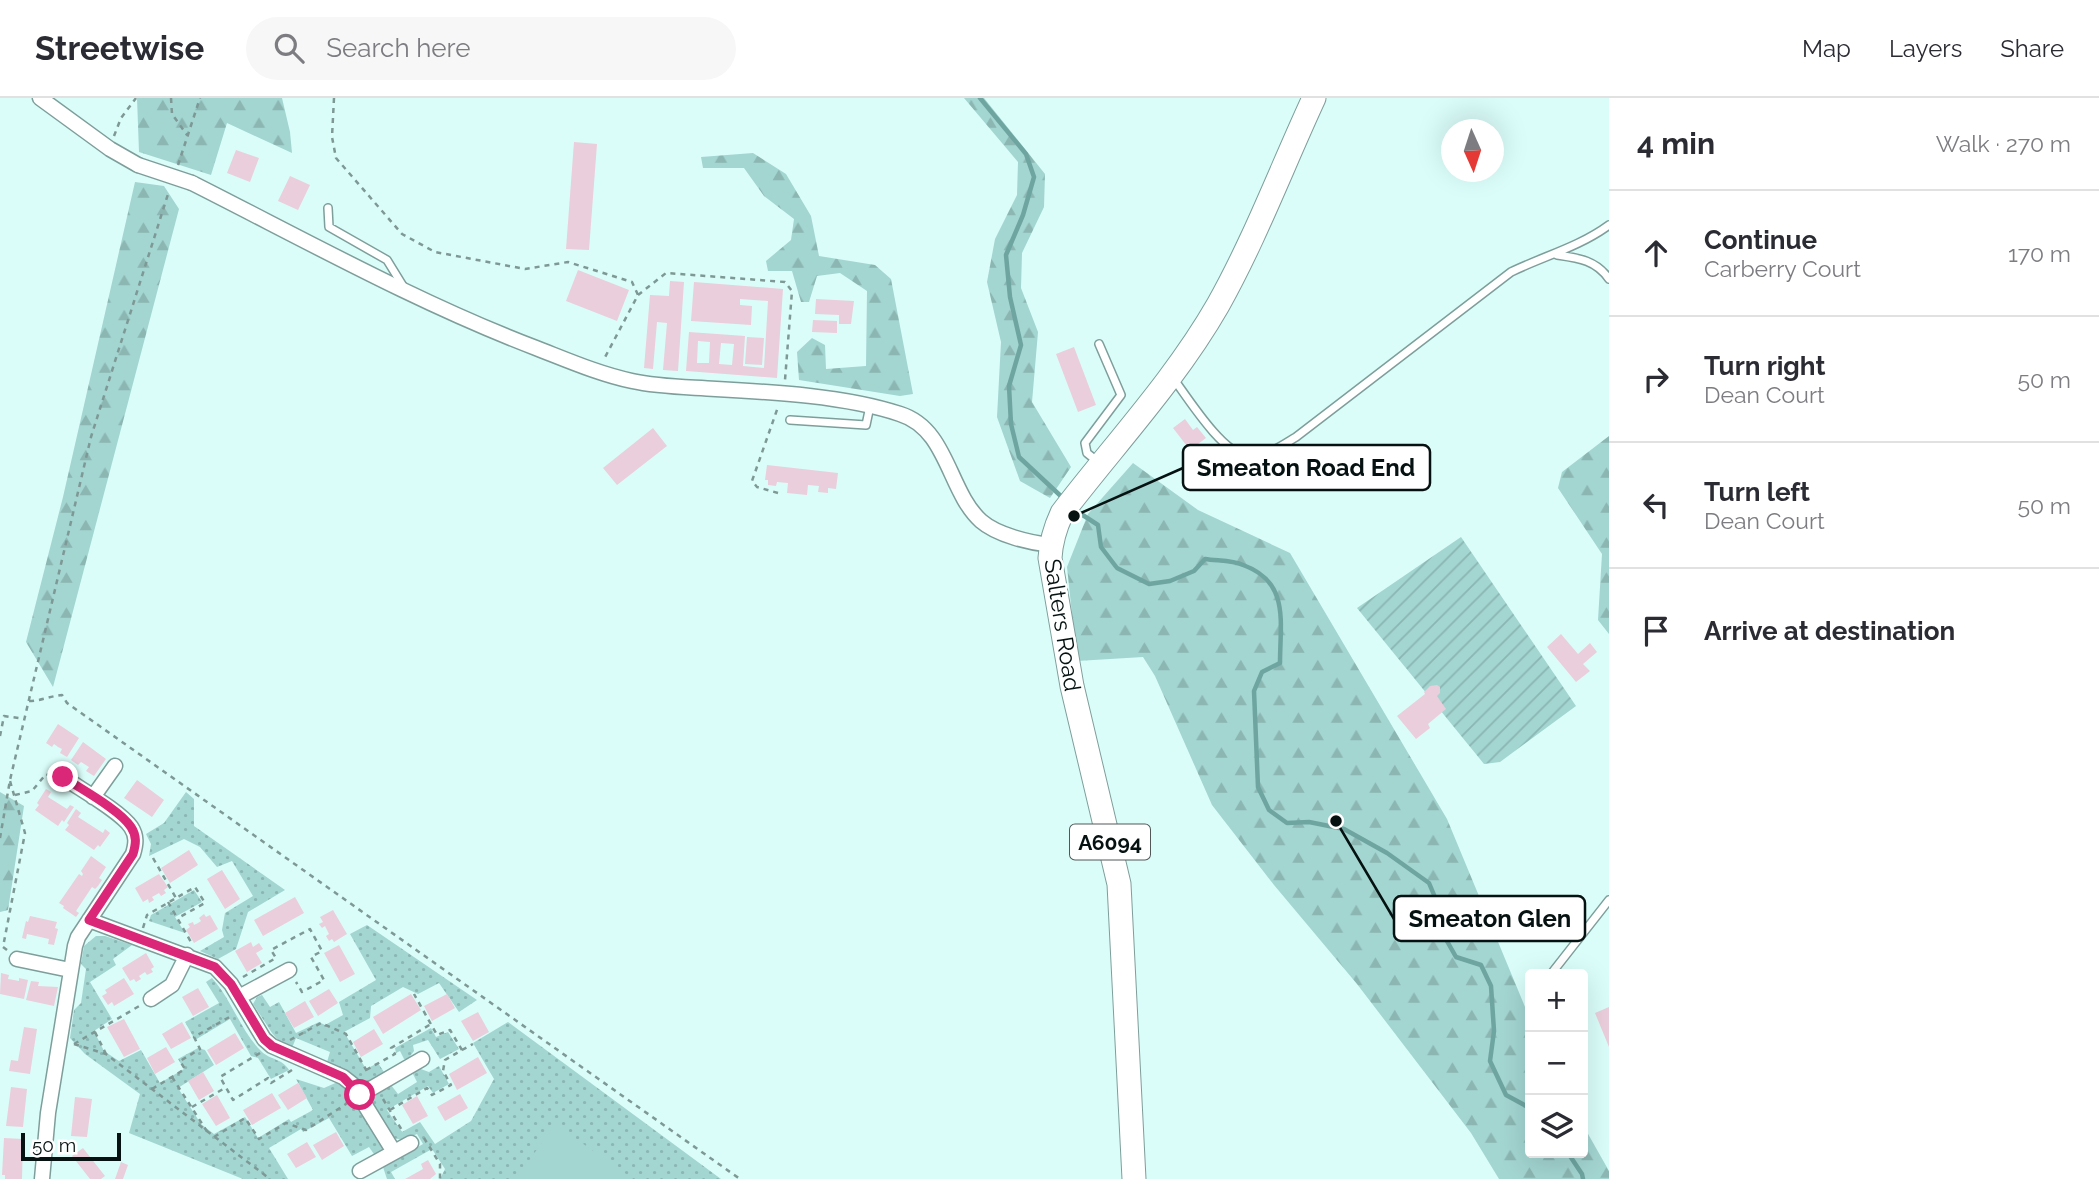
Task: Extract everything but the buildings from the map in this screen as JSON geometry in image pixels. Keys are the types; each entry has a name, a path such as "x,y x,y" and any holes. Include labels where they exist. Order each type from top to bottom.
{"main road":[{"name":"Salters Road","path":"1134,1179 1119,884 1072,687 1050,558 1051,545 1062,513 1171,375 1217,305 1252,236 1314,98"}],"street":[{"path":"40,98 110,149 138,165 192,183 478,326 598,371 630,381 663,386 783,393 870,406 902,414 934,438 968,502 982,522 1009,537 1051,545"},
{"path":"93,797 115,766"},
{"path":"42,1179 48,1113 67,1042 70,970 78,937 133,854 136,844 130,826 63,777"},
{"path":"89,920 215,967 231,984 264,1039 272,1046 343,1077 360,1095 394,1152"},
{"path":"151,999 172,985 187,955"},
{"path":"18,959 70,970"},
{"path":"242,1002 289,970"},
{"path":"360,1095 422,1059"},
{"path":"360,1171 411,1143"}],"lane":[{"path":"328,208 330,227 387,260 405,290"},
{"path":"1556,255 1609,225"},
{"path":"1171,375 1231,449 1244,456 1259,455 1296,437 1511,272 1542,257 1556,255 1583,258 1603,270 1609,279"},
{"path":"1099,344 1121,395 1085,443 1087,453 1101,463"},
{"path":"790,420 866,425 870,406"},
{"path":"1555,969 1609,900"}],"path":[{"path":"110,149 121,118 136,98"},
{"path":"171,98 172,114 187,136"},
{"path":"174,177 200,98"},
{"path":"334,98 332,137 336,159 402,234 435,252 525,269 568,262 632,282 638,295"},
{"path":"0,838 10,780 91,437 170,190"},
{"path":"598,371 638,295 666,273 785,282 792,291 783,393 752,481 757,487 778,493"},
{"path":"29,701 41,701 62,695 67,703 740,1179"},
{"path":"0,736 4,716 25,719"},
{"path":"15,795 32,791 46,774 55,780 63,777"},
{"path":"10,780 25,833 1,947 18,959"},
{"path":"153,858 176,898"},
{"path":"139,937 147,915 195,887 205,903 178,918"},
{"path":"169,902 193,945 187,955"},
{"path":"67,1042 95,1032 151,999"},
{"path":"152,1089 185,1069 180,1061 200,1049 194,1037 242,1002"},
{"path":"366,1070 395,1054 391,1048 431,1024"},
{"path":"95,1032 106,1054"},
{"path":"67,1042 106,1054 270,1179"},
{"path":"462,1050 473,1044"},
{"path":"272,1046 220,1077 233,1100 268,1078 271,1083 292,1071 297,1057"},
{"path":"172,1077 211,1136"},
{"path":"192,1107 226,1087"},
{"path":"211,1136 245,1118 259,1139 286,1123 306,1130 360,1095"},
{"path":"411,1143 423,1136 440,1164 440,1179"}],"green space":[{"path":"137,98 282,98 292,153 227,123 211,175 139,152"},
{"path":"964,98 984,98 1045,174 1044,207 1022,253 1021,288 1038,332 1032,402 1071,467 1050,498 1020,481 997,417 1001,342 987,282 995,239 1017,195 1018,162"},
{"path":"753,153 786,174 811,216 819,256 875,265 891,279 913,394 900,396 799,380 797,352 812,338 825,345 826,369 866,366 867,291 840,273 817,276 809,302 801,302 792,271 768,271 766,261 791,240 794,219 764,196 744,168 703,168 701,157"},
{"path":"135,182 164,186 179,209 53,687 26,642 63,497"},
{"path":"1609,436 1609,634 1598,620 1602,554 1558,488 1562,472"},
{"path":"1133,463 1198,510 1290,553 1447,819 1525,1007 1525,1158 1588,1158 1588,1134 1609,1171 1609,1179 1499,1179 1471,1133 1357,984 1274,885 1212,805 1155,676 1143,657 1077,661 1067,567 1088,514"},
{"path":"1461,537 1576,706 1500,762 1484,764 1357,608"},
{"path":"0,792 24,806 8,910 0,912"},
{"path":"186,792 194,799 194,826 285,890 248,912 236,949 218,959 200,951 224,937 222,930 225,913 253,896 232,861 217,867 200,847 184,839 149,856 151,844 146,834 164,823"},
{"path":"194,890 202,902 175,917 185,933 149,921 151,915"},
{"path":"367,925 477,1000 459,1012 439,983 418,994 403,987 371,1006 370,1018 344,1032 366,1069 378,1063 384,1072 369,1083 364,1083 327,1062 330,1052 296,1038 292,1048 279,1041 253,1004 257,997 262,995 270,1007 279,1002 296,1033 319,1022 325,1025 343,1015 339,1002 376,980 350,934"},
{"path":"96,936 105,936 132,945 113,959 116,965 90,982 112,1019 94,1031 104,1051 119,1061 141,1050 160,1083 184,1069 178,1059 198,1048 205,1050 214,1065 178,1088 201,1124 214,1134 245,1117 258,1138 289,1119 291,1122 313,1110 296,1079 324,1088 340,1081 349,1090 383,1151 376,1157 369,1147 352,1156 329,1118 303,1132 301,1129 269,1148 288,1179 243,1179 129,1133 140,1094 85,1054 70,1038 74,1010 81,1003 86,969 81,964 84,946"},
{"path":"212,978 255,1044 262,1052 284,1064 289,1070 271,1079 258,1058 251,1056 230,1019 195,1040 185,1022 219,1003 206,982"},
{"path":"508,1022 721,1179 440,1179 445,1169 432,1149 391,1172 395,1179 387,1179 383,1167 423,1144 417,1134 403,1140 393,1138 372,1105 376,1095 391,1085 398,1094 417,1082 414,1070 418,1068 429,1072 439,1066 449,1084 433,1093 428,1086 387,1110 402,1132 420,1122 435,1144 471,1121 494,1079 473,1043"},
{"path":"431,1028 436,1037 448,1032 459,1049 440,1059 428,1040 413,1045 414,1051 408,1059 404,1059 400,1051 396,1053 395,1048"},
{"path":"555,1124 633,1179 516,1179"}],"waterway":[{"path":"980,98 1026,154 1034,177 1023,215 1006,255 1010,297 1021,345 1009,386 1011,424 1019,457 1064,499"},
{"path":"1075,510 1098,525 1101,547 1117,568 1149,584 1170,581 1194,571 1205,559 1239,563 1258,572 1269,582 1275,593 1281,618 1280,663 1262,672 1254,691 1258,787 1269,810 1287,823 1309,822 1344,829 1387,853 1429,883 1442,914 1443,934 1456,957 1481,965 1491,986 1494,1031 1490,1061 1506,1095 1525,1105"},
{"path":"1571,1158 1583,1179"}],"place":[{"name":"Smeaton Road End","path":"1074,516"},
{"name":"Smeaton Glen","path":"1336,821"}],"route":[{"path":"63,777 124,820 135,835 133,854 89,920 215,967 231,984 264,1039 282,1051 343,1077 360,1095"}]}
